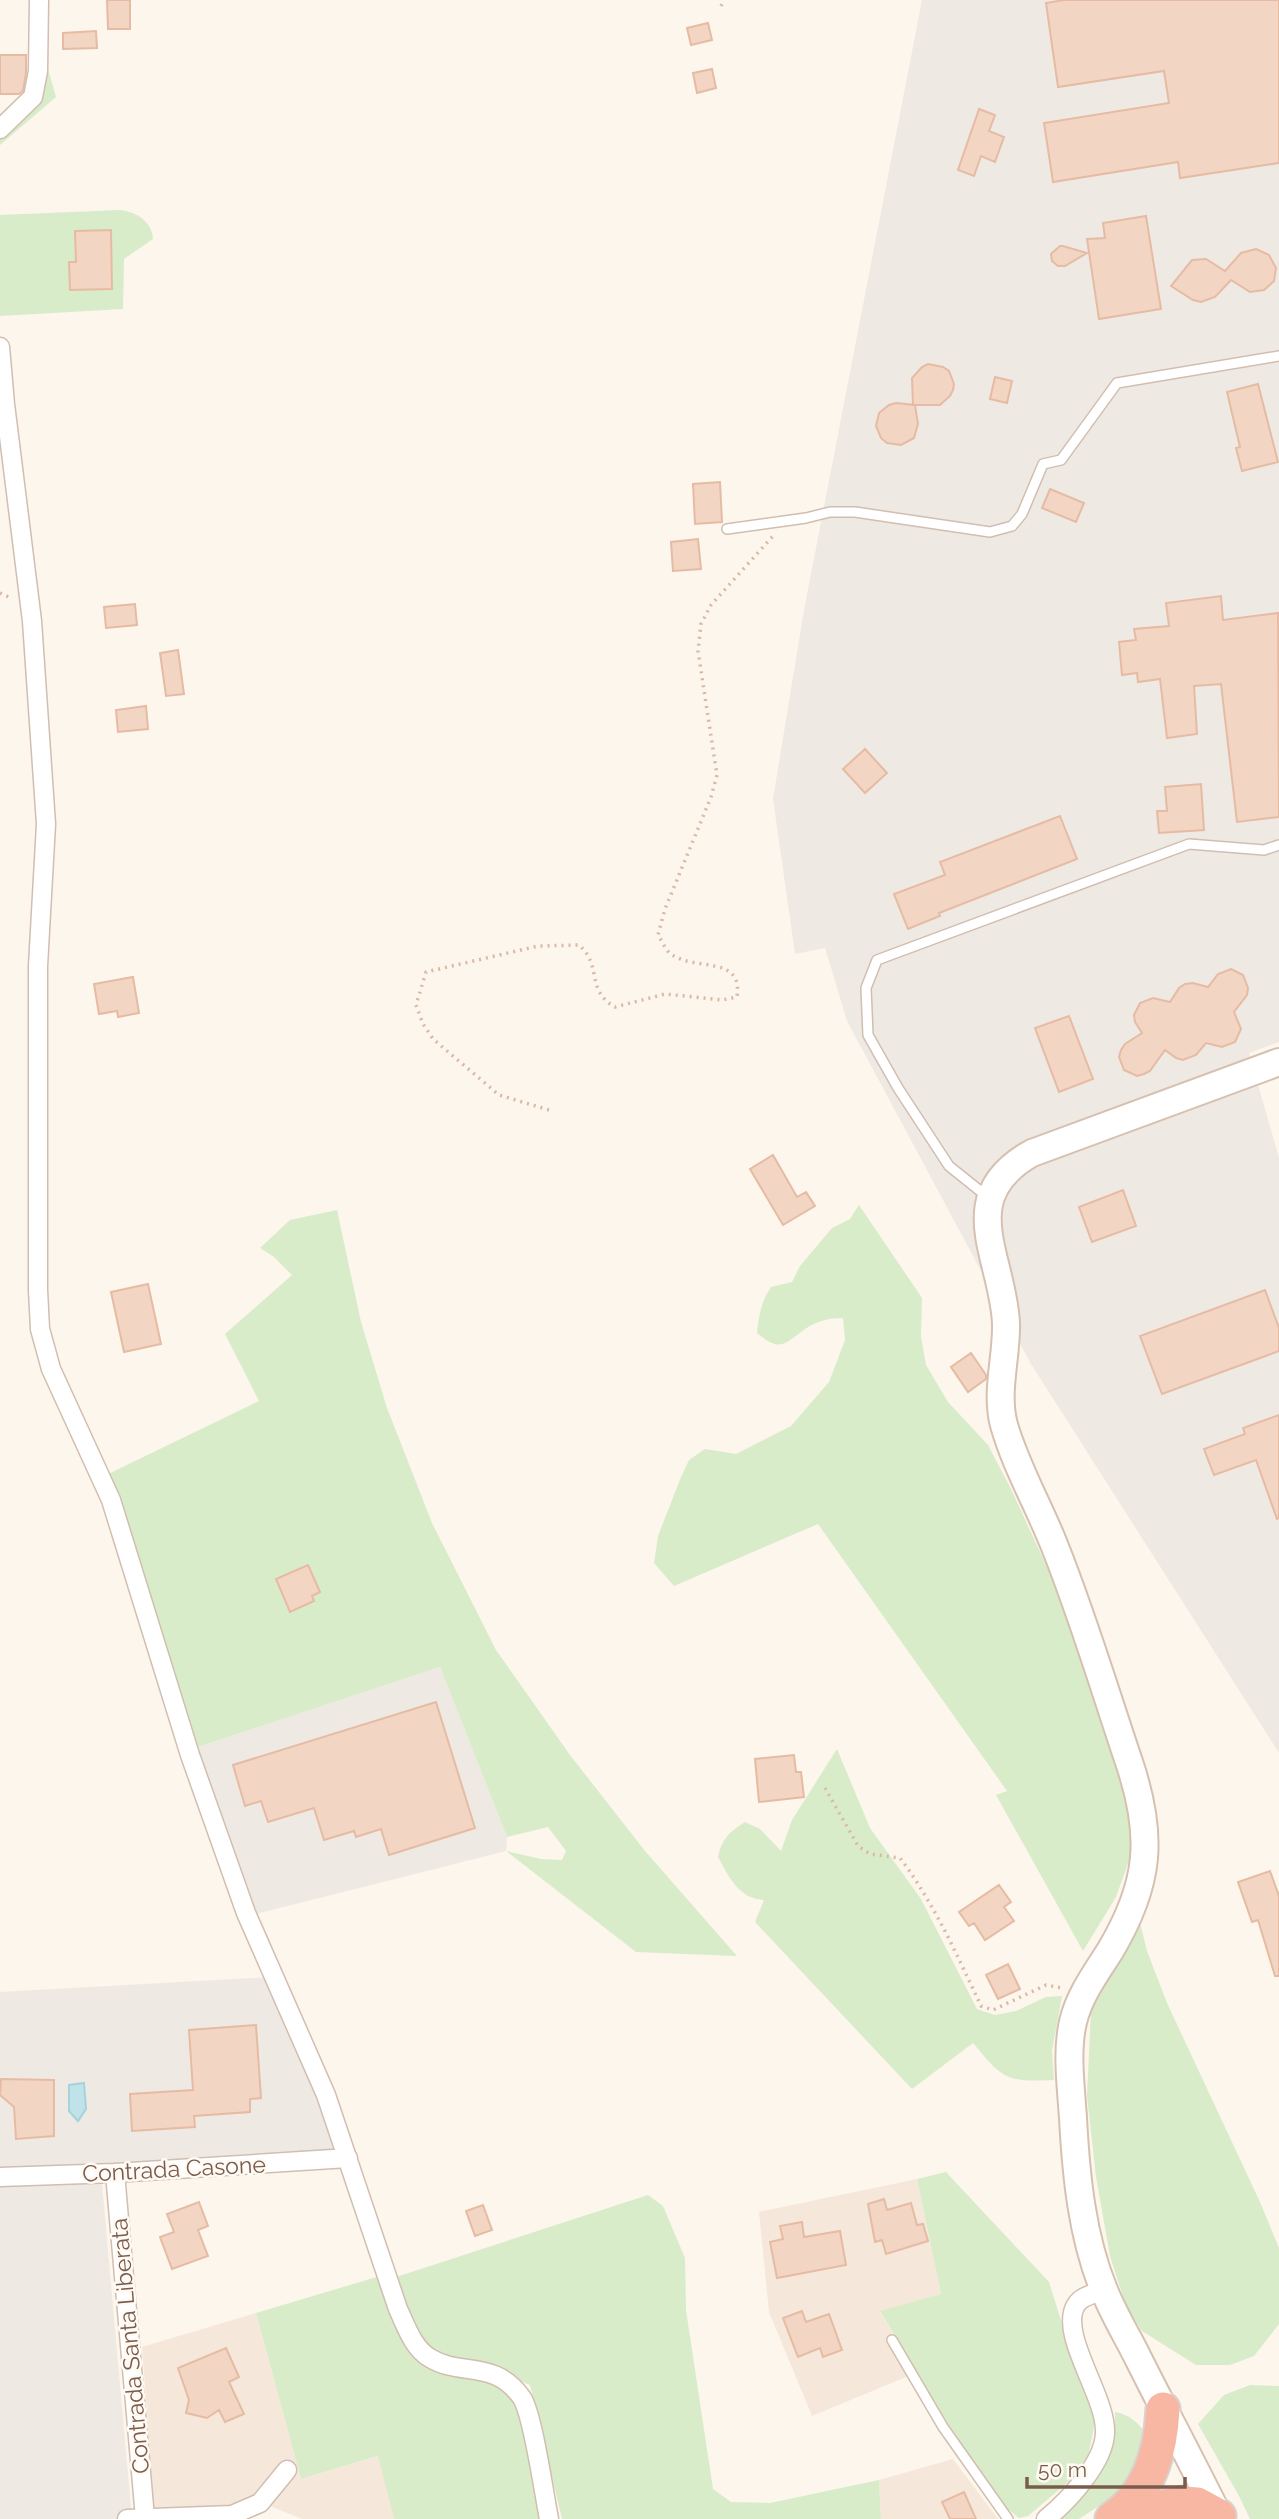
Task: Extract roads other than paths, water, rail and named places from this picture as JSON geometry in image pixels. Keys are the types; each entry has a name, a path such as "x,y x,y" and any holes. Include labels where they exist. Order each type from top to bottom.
{"highway":[{"path":"1114,2517 1147,2480 1153,2468 1161,2438 1163,2409"},
{"path":"1114,2517 1183,2503 1197,2504 1218,2518"}],"main road":[{"path":"1218,2518 1104,2290 1087,2235 1073,2125 1070,2070 1073,2023 1084,1992 1133,1906 1141,1880 1145,1843 1143,1820 1131,1768 1056,1549 1004,1425 999,1401 1004,1371 1006,1323 1000,1283 988,1236 987,1217 998,1182 1007,1170 1032,1153 1279,1062"}],"street":[{"path":"0,129 33,97 38,71 39,0"},
{"path":"0,347 32,621 46,824 38,966 40,1329 51,1369 111,1500 190,1755 246,1913 300,2032 348,2158 398,2309 412,2340 430,2358 491,2373 510,2384 523,2400 549,2519"},
{"name":"Contrada Casone","path":"0,2177 115,2173 348,2158"},
{"name":"Contrada Santa Liberata","path":"115,2173 145,2518"},
{"path":"1046,2519 1092,2471 1105,2435 1104,2411 1079,2350 1072,2323 1075,2306 1082,2298 1104,2290"},
{"path":"127,2519 232,2515 260,2502 287,2470"}],"lane":[{"path":"727,529 830,512 855,512 990,532 1012,526 1022,514 1043,464 1062,460 1117,383 1279,356"},
{"path":"991,1199 949,1166 898,1088 868,1035 866,988 877,960 1189,844 1264,849 1279,845"},
{"path":"891,2340 943,2427 1008,2519"}],"water":[{"path":"84,2083 86,2109 78,2121 69,2111 69,2085"}]}
